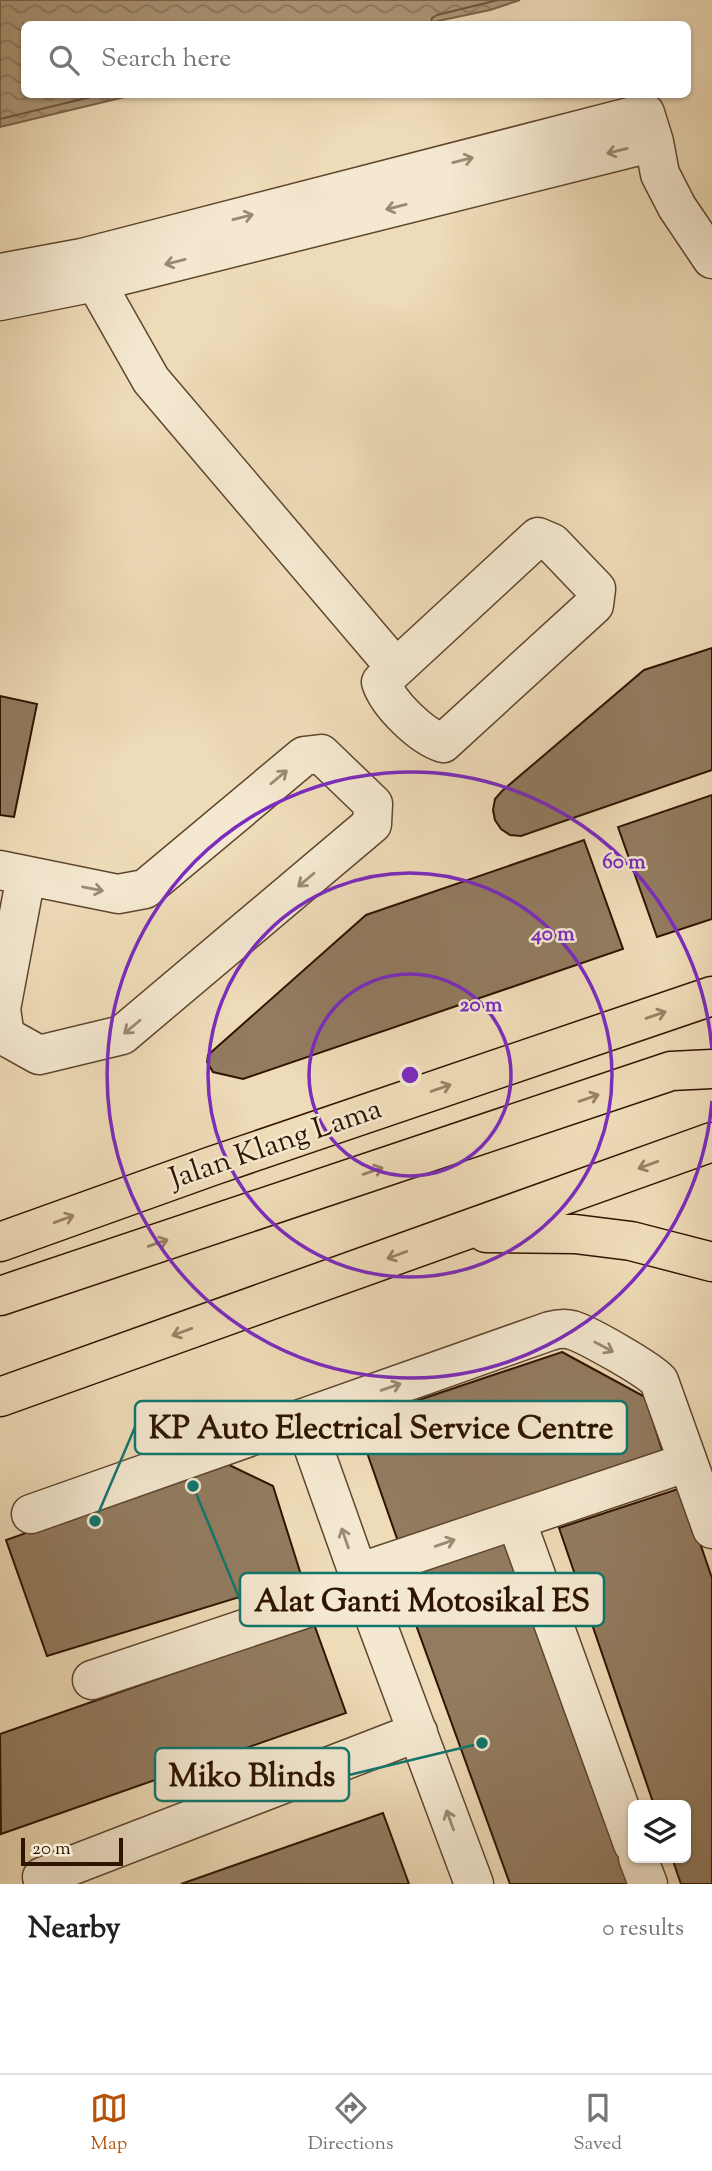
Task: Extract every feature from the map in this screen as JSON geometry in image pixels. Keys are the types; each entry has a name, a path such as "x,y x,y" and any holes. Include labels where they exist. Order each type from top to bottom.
{"main road":[{"name":"Jalan Klang Lama","path":"0,1242 225,1161 712,996"},
{"path":"0,1296 671,1071 712,1069"},
{"path":"0,1397 712,1142"},
{"path":"461,1232 575,1234 632,1241 712,1262"}],"street":[{"path":"0,301 88,270 645,113 660,174 677,207 712,259"},
{"path":"0,273 88,270"},
{"path":"88,270 151,380 396,668"},
{"path":"538,537 552,543 596,589 594,605 443,743 429,738 385,695 381,682 396,668 538,537"},
{"path":"321,754 373,804 372,824 122,1035 39,1055 5,1036 1,1010 13,873 118,894 145,889 304,756 321,754"},
{"path":"31,1514 550,1331 564,1329 579,1333 654,1375 663,1389 712,1529"},
{"path":"303,1418 474,1884"},
{"path":"92,1680 361,1581 516,1520 688,1462"},
{"path":"516,1520 628,1830"},
{"path":"42,1877 418,1732"},
{"path":"640,1863 648,1884"}],"water":[{"path":"0,0 520,0 490,10 438,21 21,21 21,98 121,98 0,127"}],"building":[{"path":"712,648 712,770 521,836 510,835 501,829 493,810 495,799 502,791 644,670"},
{"path":"0,696 37,704 14,817 0,815"},
{"path":"712,795 712,919 657,937 618,827"},
{"path":"584,840 623,949 243,1079 213,1072 207,1062 208,1055 366,915"},
{"path":"562,1352 645,1397 665,1459 401,1550 356,1421"},
{"path":"225,1463 273,1486 302,1578 47,1656 6,1540"},
{"path":"681,1488 712,1578 712,1884 681,1884 674,1863 691,1863 691,1800 652,1800 559,1528"},
{"path":"514,1537 628,1851 628,1863 632,1863 640,1884 510,1884 399,1578"},
{"path":"314,1624 346,1713 1,1834 0,1734"},
{"path":"383,1813 409,1884 181,1884"}],"place":[{"name":"Alat Ganti Motosikal ES","path":"193,1486"},
{"name":"KP Auto Electrical Service Centre","path":"95,1521"},
{"name":"Miko Blinds","path":"482,1743"}]}
